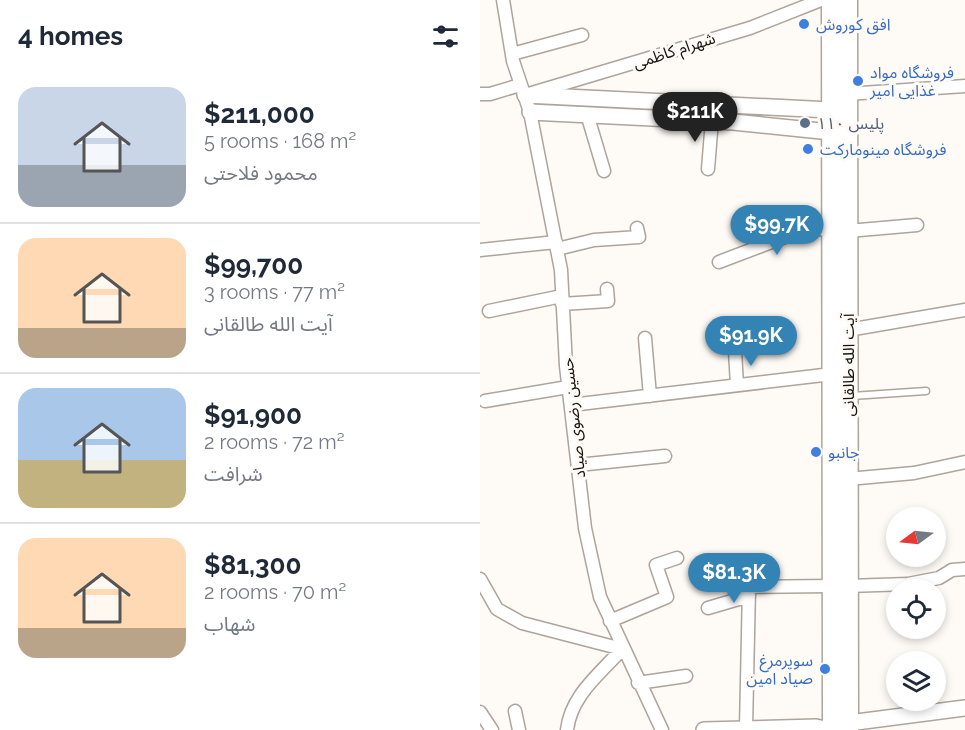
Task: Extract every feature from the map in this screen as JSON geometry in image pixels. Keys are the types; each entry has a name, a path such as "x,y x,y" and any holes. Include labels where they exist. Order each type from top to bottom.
{"main road":[{"name":"آیت الله طالقانی","path":"831,0 842,105 831,132 848,330 849,479 840,586"},
{"name":"آیت الله طالقانی","path":"838,729 840,586 832,374 848,0"}],"street":[{"name":"حسین رضوی صیاد","path":"503,0 512,54 530,112 557,246 568,387 585,528 600,597 622,649 662,730"},
{"name":"شهرام کاظمی","path":"480,94 522,90 750,28 821,0"},
{"path":"512,54 582,35"},
{"path":"530,112 586,114 653,110 734,114 842,105 965,86"},
{"path":"522,90 712,120 734,114 831,132"},
{"path":"586,114 604,171"},
{"path":"708,169 712,120"},
{"path":"718,262 803,230 917,225"},
{"path":"480,250 557,246 594,240 639,237 638,228"},
{"path":"489,311 562,300 608,301 607,289"},
{"path":"848,330 965,310"},
{"path":"645,339 650,396"},
{"path":"735,351 737,385"},
{"path":"571,405 832,374"},
{"path":"485,401 568,387"},
{"path":"578,465 665,456"},
{"path":"849,479 914,473 965,462"},
{"path":"610,621 667,597 656,565 677,558"},
{"path":"746,728 749,587 908,584 939,578 952,570 965,569"},
{"path":"480,579 497,609 522,623 622,649"},
{"path":"708,608 749,596"},
{"path":"567,730 573,707 587,684 622,649"},
{"path":"638,683 686,676"},
{"path":"704,730 816,727 838,729 965,708"},
{"path":"514,711 519,730"},
{"path":"480,712 492,730"}],"lane":[{"path":"848,396 926,391"}],"place":[{"name":"افق کوروش","path":"804,24"},
{"name":"فروشگاه مواد غذایی امیر","path":"858,81"},
{"name":"پلیس ۱۱۰","path":"805,123"},
{"name":"فروشگاه مینومارکت","path":"808,149"},
{"name":"جانبو","path":"816,452"},
{"name":"سوپرمرغ صیاد امین","path":"825,669"}]}
